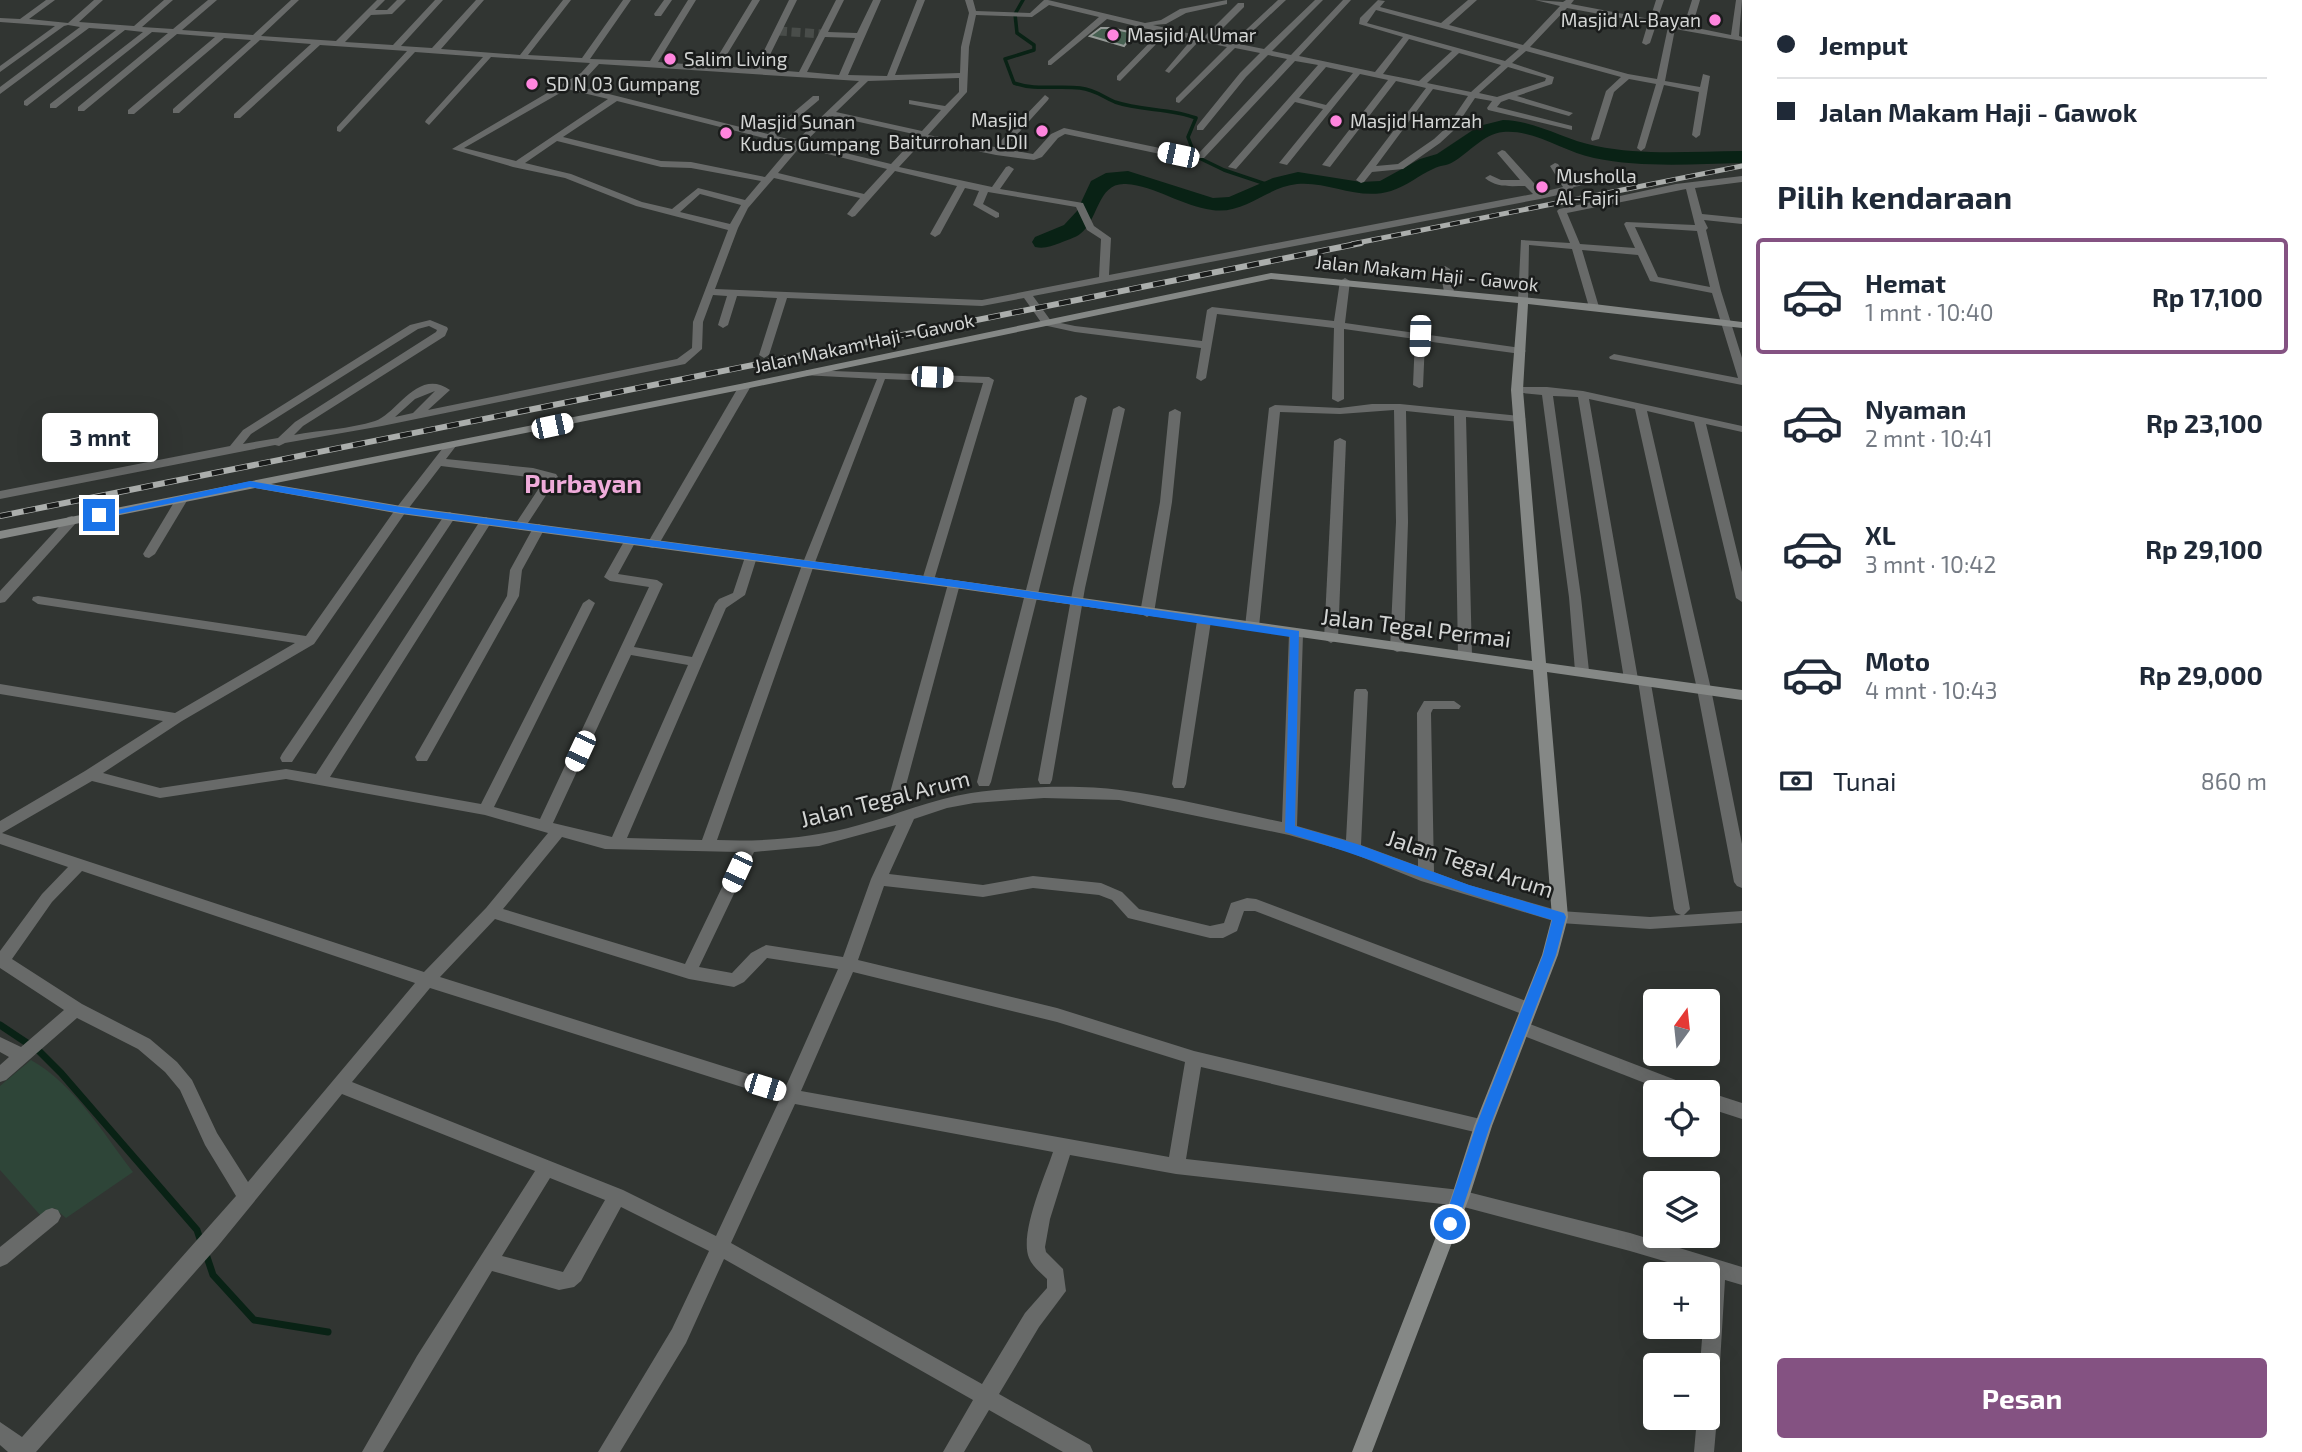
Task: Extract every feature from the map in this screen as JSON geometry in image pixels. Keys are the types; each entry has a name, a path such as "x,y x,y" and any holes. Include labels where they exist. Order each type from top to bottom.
{"street":[{"path":"22,22 51,0"},
{"path":"72,24 99,0"},
{"path":"134,30 169,0"},
{"path":"81,109 213,0"},
{"path":"176,111 295,0"},
{"path":"338,44 381,0"},
{"path":"368,13 389,12 402,0"},
{"path":"395,48 439,0"},
{"path":"434,51 480,0"},
{"path":"522,58 566,0"},
{"path":"584,61 627,0"},
{"path":"658,14 668,0"},
{"path":"653,64 692,0"},
{"path":"715,67 756,0"},
{"path":"758,71 793,0"},
{"path":"803,73 840,0"},
{"path":"843,76 877,0"},
{"path":"890,78 921,0"},
{"path":"852,214 964,89 962,75 973,13 970,0"},
{"path":"1179,100 1282,0"},
{"path":"1200,128 1241,78 1319,0"},
{"path":"829,113 996,152 1038,156 1054,135 1064,131 1178,155 1201,156 1242,109 1347,0"},
{"path":"1443,26 1474,0"},
{"path":"1539,0 1568,2 1739,39 1740,0"},
{"path":"1646,43 1660,0"},
{"path":"1687,29 1696,0"},
{"path":"1126,22 1163,22 1183,11 1221,1 1244,3"},
{"path":"973,13 1033,15 1047,2 1202,39 1569,113"},
{"path":"1371,169 1400,167 1450,130 1474,93 1526,47 1568,2"},
{"path":"1184,68 1172,68 1244,3"},
{"path":"1569,128 1492,108 1502,98 1544,85 1550,77 1363,24 1363,20 1379,4 1443,26 1628,76 1702,90"},
{"path":"1051,63 1104,17"},
{"path":"0,20 522,58 715,67 866,79 962,75"},
{"path":"0,70 62,24"},
{"path":"0,91 86,26"},
{"path":"1642,148 1672,26"},
{"path":"27,103 121,29"},
{"path":"53,106 149,31"},
{"path":"1120,78 1165,31"},
{"path":"823,34 860,36"},
{"path":"131,113 222,35"},
{"path":"1378,74 1407,37"},
{"path":"237,116 318,43"},
{"path":"340,129 412,50"},
{"path":"1422,83 1458,50"},
{"path":"429,122 489,55"},
{"path":"597,61 584,75 456,149 568,176 672,214 733,228"},
{"path":"1233,167 1324,64"},
{"path":"1194,70 1204,73"},
{"path":"1284,163 1359,70"},
{"path":"1595,139 1610,90 1628,76"},
{"path":"1696,135 1706,76"},
{"path":"1241,78 1266,84"},
{"path":"1327,165 1394,78"},
{"path":"0,495 382,423 681,362 696,349 698,323 733,228 747,204 799,143 866,79"},
{"path":"1361,180 1432,85"},
{"path":"566,86 962,185 1083,206 1090,228 1106,238 1104,279"},
{"path":"516,164 616,98"},
{"path":"996,152 1045,98"},
{"path":"771,136 816,99"},
{"path":"1292,99 1329,108"},
{"path":"912,102 948,109"},
{"path":"1219,104 1242,109"},
{"path":"556,138 661,164 691,165 771,177 866,197"},
{"path":"1502,153 1540,196"},
{"path":"1555,166 1569,188"},
{"path":"996,215 978,205 1009,169"},
{"path":"709,292 973,304 1540,196 1564,191 1571,185 1616,176"},
{"path":"1490,178 1500,183 1526,182"},
{"path":"1594,307 1576,246 1562,211 1676,187 1742,179"},
{"path":"935,234 962,185"},
{"path":"1690,187 1703,228 1716,291 1742,376"},
{"path":"672,214 698,191 747,204"},
{"path":"1616,200 1655,280 1716,291"},
{"path":"1698,216 1742,221"},
{"path":"1629,224 1703,228"},
{"path":"1362,1452 1460,1198 1483,1126 1550,955 1560,917 1517,390 1521,351 1524,242 1643,252"},
{"path":"1445,269 1449,292"},
{"name":"Jalan Makam Haji - Gawok","path":"0,535 745,386 1271,276 1594,307 1731,333 1742,325"},
{"path":"1338,399 1339,325 1345,281"},
{"path":"723,325 733,294"},
{"path":"1027,295 1047,323 1205,345"},
{"path":"764,355 782,297"},
{"path":"1200,378 1210,312 1215,308 1521,351"},
{"path":"235,449 238,441 247,432 414,327 430,323 443,329 441,334 299,424 279,443"},
{"path":"1419,386 1420,336"},
{"path":"1614,357 1742,382"},
{"path":"807,373 989,380 928,580"},
{"path":"708,846 808,565 881,381"},
{"path":"653,544 745,386"},
{"path":"382,423 423,389 434,387 444,390 415,416"},
{"path":"1517,390 1583,394 1742,429"},
{"path":"1547,390 1575,597 1582,671"},
{"path":"1583,394 1682,909"},
{"path":"984,782 1082,398"},
{"path":"1252,627 1273,411 1279,407 1340,411 1400,407 1520,419"},
{"path":"1397,648 1402,522 1400,407"},
{"path":"1640,407 1704,690 1742,882"},
{"path":"1045,780 1079,603 1079,588 1119,409"},
{"path":"1147,612 1166,502 1175,412"},
{"path":"1460,413 1465,656"},
{"path":"1699,420 1742,598"},
{"path":"1331,639 1340,441"},
{"path":"0,828 90,775 177,718 281,660 309,641 401,510 450,446"},
{"path":"438,462 533,472 552,477 520,526"},
{"name":"Jalan Tegal Permai","path":"250,484 401,510 928,580 1397,648 1538,664 1742,695"},
{"path":"149,554 181,499"},
{"path":"287,758 450,516"},
{"path":"0,599 72,520"},
{"path":"320,780 486,521"},
{"path":"422,757 513,596 516,570 539,528"},
{"path":"0,1432 23,1452 211,1240 427,980 492,912 552,828 657,584 610,577 630,541"},
{"path":"617,844 722,604 739,595 751,557"},
{"path":"895,800 954,584"},
{"path":"38,600 309,641"},
{"path":"485,810 589,603"},
{"path":"1180,785 1204,621"},
{"path":"1289,829 1296,634"},
{"path":"628,650 696,662"},
{"path":"0,689 177,718"},
{"path":"1353,848 1361,692"},
{"path":"1426,877 1424,713 1429,704 1454,706"},
{"name":"Jalan Tegal Arum","path":"90,775 160,793 278,774 485,810 597,841 617,844 749,847 818,840 947,803 974,798 1086,793 1132,798 1289,829 1353,848 1426,877 1560,917 1650,923 1742,918"},
{"path":"608,1452 679,1336 791,1095 908,815"},
{"path":"0,838 427,980 791,1095 1176,1166 1460,1198 1630,1242 1694,1262"},
{"path":"689,972 749,847"},
{"path":"79,865 47,898 1,960 76,1009 137,1039 171,1066 186,1085 211,1139 247,1197"},
{"path":"879,879 991,891 1033,882 1101,888 1118,896 1134,914 1210,932 1231,927 1235,910 1241,904 1256,905 1528,1009"},
{"path":"492,912 689,972 734,980 742,975 757,955 766,951 848,964 1057,1016 1194,1058 1483,1126"},
{"path":"0,1075 76,1009"},
{"path":"1522,1027 1657,1080"},
{"path":"0,1044 29,1051"},
{"path":"1176,1166 1194,1058"},
{"path":"339,1085 617,1196 720,1247 1083,1452"},
{"path":"1720,1104 1742,1111"},
{"path":"953,1452 1032,1320 1057,1291 1056,1275 1037,1255 1035,1247 1064,1146"},
{"path":"372,1452 546,1169"},
{"path":"488,1261 559,1281 568,1281 574,1275 617,1196"},
{"path":"0,1258 52,1216"},
{"path":"1720,1270 1742,1276"},
{"path":"1704,1452 1706,1430"}],"green space":[{"path":"31,1060 47,1070 74,1096 133,1172 66,1218 54,1208 41,1216 0,1170 0,1086"}],"building":[{"name":"Masjid Al Umar","path":"1101,28 1134,33 1124,46 1090,36"}],"waterway":[{"path":"1023,0 1015,14 1017,33 1034,45 1034,50 1005,59 1014,83 1030,87 1086,89 1125,105 1196,118 1188,137 1195,156 1224,170 1272,186"},
{"path":"1087,211 1092,196 1101,183 1113,177 1144,181 1197,201 1213,204 1228,204 1280,182 1298,178 1319,179 1361,188 1382,187 1433,161 1444,159 1486,130 1503,126 1526,128 1583,149 1612,155 1668,158 1742,157"},
{"path":"1043,242 1072,230 1085,215"},
{"path":"0,1025 39,1051 61,1073 197,1230 201,1242"},
{"path":"206,1254 213,1275 254,1320 328,1332"}],"tunnel":[{"path":"778,31 823,34"}],"railway":[{"path":"1352,244 1742,166"},
{"path":"0,516 1361,243"}],"place":[{"name":"Masjid Al-Bayan","path":"1715,20"},
{"name":"Masjid Al Umar","path":"1113,35"},
{"name":"Salim Living","path":"670,59"},
{"name":"SD N 03 Gumpang","path":"532,84"},
{"name":"Masjid Hamzah","path":"1336,121"},
{"name":"Masjid Baiturrohan LDII","path":"1042,131"},
{"name":"Masjid Sunan Kudus Gumpang","path":"726,133"},
{"name":"Musholla Al-Fajri","path":"1542,187"}],"district":[{"name":"Purbayan","path":"583,484"}],"route":[{"path":"99,515 250,484 401,510 954,584 1296,634 1289,829 1353,848 1466,890 1560,917 1550,955 1483,1126 1450,1224"}]}
